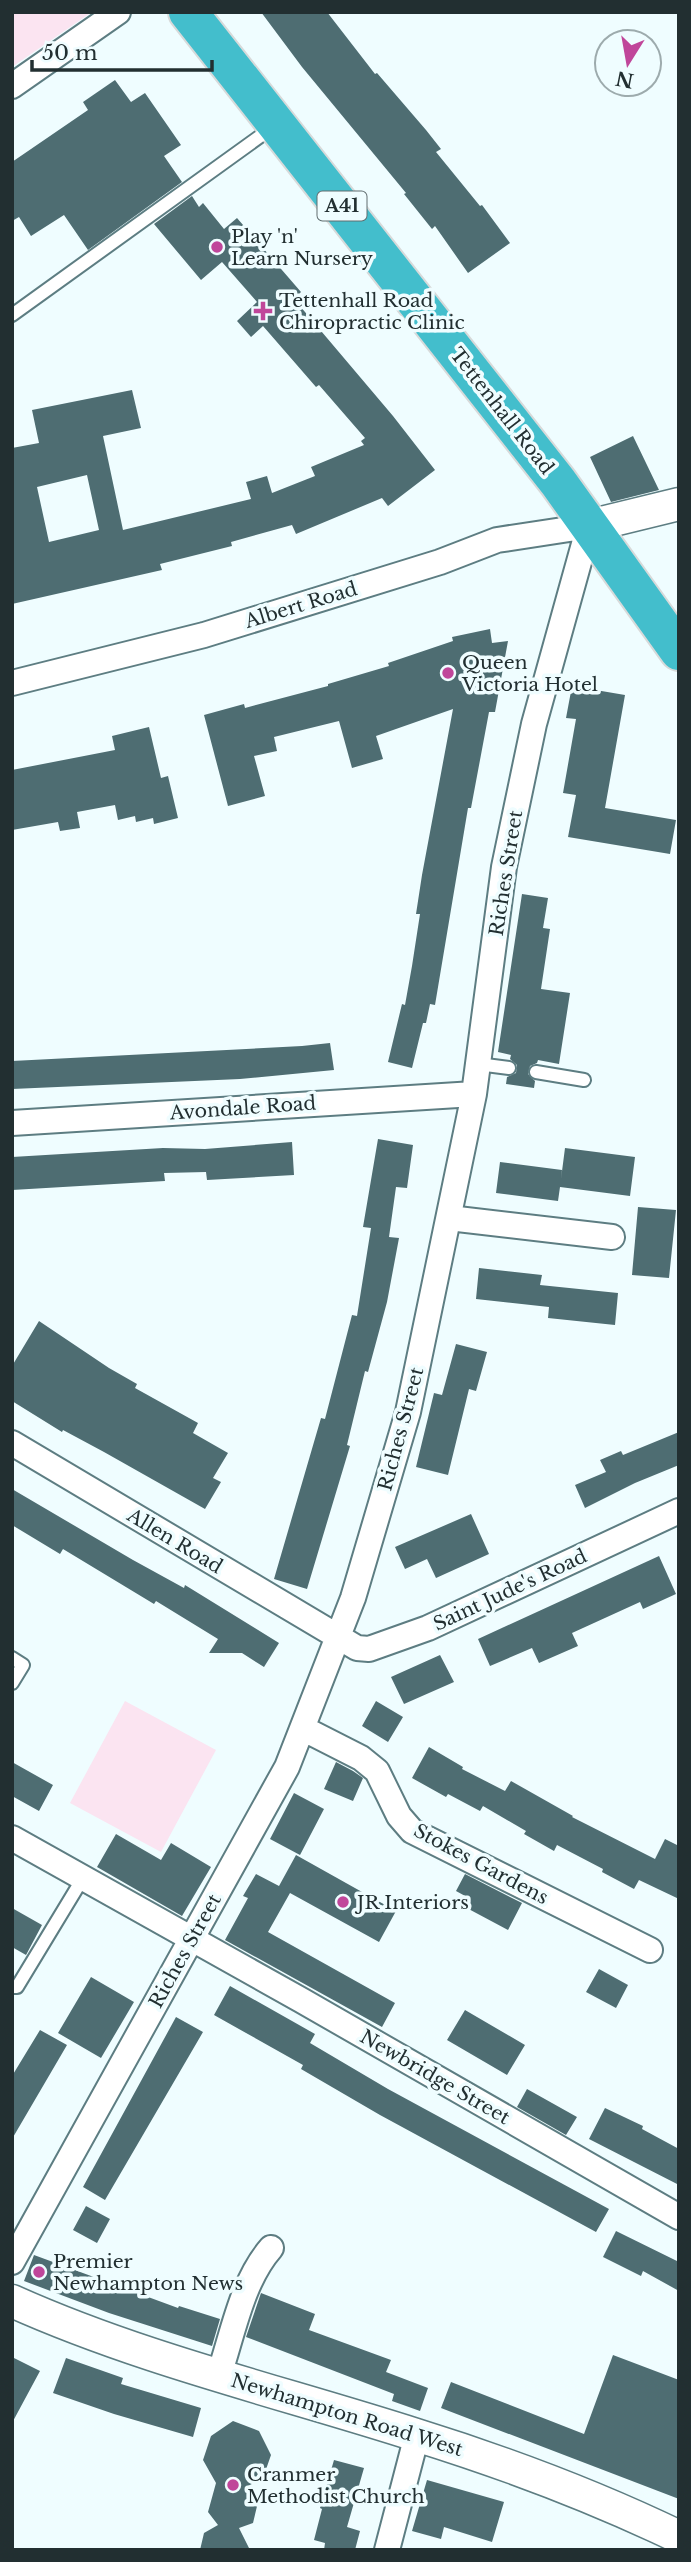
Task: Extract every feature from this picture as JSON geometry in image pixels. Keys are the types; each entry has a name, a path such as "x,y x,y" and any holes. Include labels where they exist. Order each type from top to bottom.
{"highway":[{"name":"Tettenhall Road","path":"188,12 558,482 679,651"}],"street":[{"path":"12,86 118,12"},
{"path":"589,526 679,504"},
{"name":"Albert Road","path":"12,683 204,635 440,562 497,541 589,526"},
{"name":"Riches Street","path":"12,2262 287,1767 353,1598 408,1412 474,1094 504,867 534,724 589,526"},
{"name":"Avondale Road","path":"12,1123 474,1094"},
{"path":"449,1218 612,1237"},
{"name":"Allen Road","path":"12,1443 338,1639"},
{"name":"Saint Jude's Road","path":"338,1639 357,1648 369,1649 428,1628 679,1511"},
{"name":"Stokes Gardens","path":"304,1729 361,1758 377,1771 400,1816 412,1830 650,1950"},
{"name":"Newbridge Street","path":"12,1838 679,2217"},
{"path":"219,2375 245,2296 262,2259 271,2248"},
{"name":"Newhampton Road West","path":"12,2301 219,2375 417,2435 559,2484 628,2512 679,2537"},
{"path":"387,2550 417,2435"}],"lane":[{"path":"12,315 278,124"},
{"path":"478,1064 509,1068"},
{"path":"536,1072 584,1080"},
{"path":"12,1658 23,1665 12,1684"},
{"path":"12,1987 17,1987 83,1878"}],"shaded area":[{"path":"12,12 92,12 12,67"},
{"path":"125,1701 216,1750 161,1852 70,1803"}],"building":[{"path":"261,12 327,12 375,74 377,73 426,130 441,149 436,152 480,206 482,205 510,243 468,273 435,226 432,229"},
{"path":"115,80 131,102 145,93 181,145 164,156 182,182 88,250 64,215 31,236 19,217 12,221 12,162 88,110 83,102"},
{"path":"192,196 199,207 203,203 224,229 237,218 301,292 294,299 435,470 388,506 382,498 296,534 292,525 231,542 232,546 160,564 162,570 12,604 12,448 39,443 32,410 132,390 141,428 103,436 123,530 251,499 246,482 267,476 272,493 315,476 311,467 364,445 361,441 365,438 263,326 251,337 237,321 257,302 222,262 201,280 154,224","holes":["87,475 99,530 49,542 37,487"]},
{"path":"633,436 659,490 611,502 590,457"},
{"path":"490,629 492,643 508,641 495,712 489,712 471,808 468,808 435,1005 430,1004 426,1023 423,1023 412,1068 388,1062 402,1004 405,1005 420,914 416,914 422,875 453,709 376,736 383,759 352,768 339,721 274,737 277,751 254,756 265,796 228,806 204,715 244,704 245,708 328,686 453,641 452,637"},
{"path":"572,686 625,695 605,808 676,820 670,854 568,837 576,795 563,793 576,719 566,718"},
{"path":"149,727 161,778 168,776 178,818 154,824 153,818 136,822 135,816 118,820 115,805 77,812 80,828 60,831 58,822 12,830 12,770 115,750 112,736"},
{"path":"522,894 548,898 543,928 550,929 541,989 570,993 559,1064 538,1060 530,1066 528,1074 535,1081 534,1088 506,1084 507,1077 516,1073 517,1065 510,1059 511,1055 498,1052"},
{"path":"330,1043 334,1070 240,1079 12,1089 12,1061"},
{"path":"378,1139 413,1145 407,1188 396,1187 389,1237 399,1238 387,1302 368,1372 365,1371 347,1445 350,1446 307,1589 274,1579 321,1418 325,1419 352,1315 357,1316 371,1228 363,1227"},
{"path":"292,1142 294,1175 207,1180 206,1172 164,1173 165,1181 12,1190 12,1157 163,1148 205,1149"},
{"path":"565,1148 635,1157 630,1196 560,1187 558,1201 496,1193 500,1162 562,1170 561,1179"},
{"path":"638,1207 676,1210 669,1278 632,1275"},
{"path":"479,1268 542,1275 540,1285 618,1293 615,1325 548,1318 549,1307 476,1299"},
{"path":"39,1321 137,1384 135,1388 198,1423 193,1433 228,1453 213,1478 221,1482 205,1509 104,1452 63,1430 62,1432 12,1401 12,1366"},
{"path":"456,1344 487,1352 476,1391 469,1389 448,1475 416,1467 434,1393 442,1395"},
{"path":"679,1432 679,1465 585,1508 575,1485 606,1472 600,1460 621,1451 623,1455"},
{"path":"12,1489 133,1560 184,1588 185,1585 279,1643 264,1667 242,1653 209,1653 218,1639 63,1549 60,1554 12,1525"},
{"path":"471,1514 489,1554 436,1578 427,1559 405,1569 395,1547"},
{"path":"659,1556 676,1594 643,1609 640,1602 572,1633 578,1646 539,1663 532,1648 490,1666 478,1639"},
{"path":"440,1655 454,1682 404,1704 391,1677"},
{"path":"376,1701 403,1717 388,1742 362,1726"},
{"path":"429,1747 463,1767 462,1769 505,1791 511,1781 572,1817 655,1859 665,1839 679,1846 679,1899 639,1880 634,1889 557,1845 554,1851 483,1806 480,1811 448,1794 446,1797 412,1778"},
{"path":"12,1762 53,1785 39,1811 12,1796"},
{"path":"336,1762 363,1778 353,1801 324,1789"},
{"path":"294,1793 324,1809 300,1855 270,1839"},
{"path":"116,1834 161,1860 171,1843 211,1867 182,1916 97,1867"},
{"path":"296,1855 396,1911 379,1942 290,1893 268,1932 395,2003 382,2027 225,1940 248,1898 243,1896 256,1874 279,1886"},
{"path":"465,1874 522,1903 508,1930 463,1906 467,1897 456,1891"},
{"path":"12,1908 42,1925 26,1955 12,1947"},
{"path":"599,1969 628,1985 616,2008 586,1992"},
{"path":"91,1977 134,2002 101,2058 58,2033"},
{"path":"230,1986 315,2034 310,2043 388,2089 609,2209 596,2232 380,2115 301,2069 303,2065 214,2015"},
{"path":"465,2010 525,2045 507,2075 447,2040"},
{"path":"176,2017 203,2032 105,2200 83,2187"},
{"path":"40,2030 67,2045 12,2139 12,2076"},
{"path":"527,2089 577,2117 566,2135 517,2107"},
{"path":"605,2108 643,2126 642,2129 679,2149 679,2185 589,2139"},
{"path":"86,2206 110,2219 97,2243 73,2230"},
{"path":"616,2231 679,2262 679,2291 643,2271 641,2276 603,2257"},
{"path":"34,2255 178,2308 179,2306 220,2319 212,2346 109,2313 24,2281"},
{"path":"261,2293 315,2314 309,2330 391,2360 386,2372 428,2388 420,2411 392,2401 394,2394 246,2337"},
{"path":"613,2355 679,2380 679,2499 441,2408 451,2382 584,2434"},
{"path":"12,2357 40,2371 12,2423"},
{"path":"66,2358 123,2378 121,2384 201,2408 193,2437 53,2393"},
{"name":"Cranmer Methodist Church","path":"233,2421 259,2431 271,2455 263,2478 248,2486 258,2502 253,2523 239,2528 250,2550 200,2550 204,2533 218,2525 208,2512 216,2483 203,2460 211,2436"},
{"path":"334,2460 364,2468 347,2527 360,2531 355,2550 324,2550 325,2543 314,2540"},
{"path":"427,2480 504,2502 492,2542 444,2527 441,2539 412,2531"}],"place":[{"name":"Play 'n' Learn Nursery","path":"217,247"},
{"name":"Tettenhall Road Chiropractic Clinic","path":"263,311"},
{"name":"Queen Victoria Hotel","path":"448,673"},
{"name":"JR Interiors","path":"343,1902"},
{"name":"Premier Newhampton News","path":"39,2272"},
{"name":"Cranmer Methodist Church","path":"233,2485"}]}
